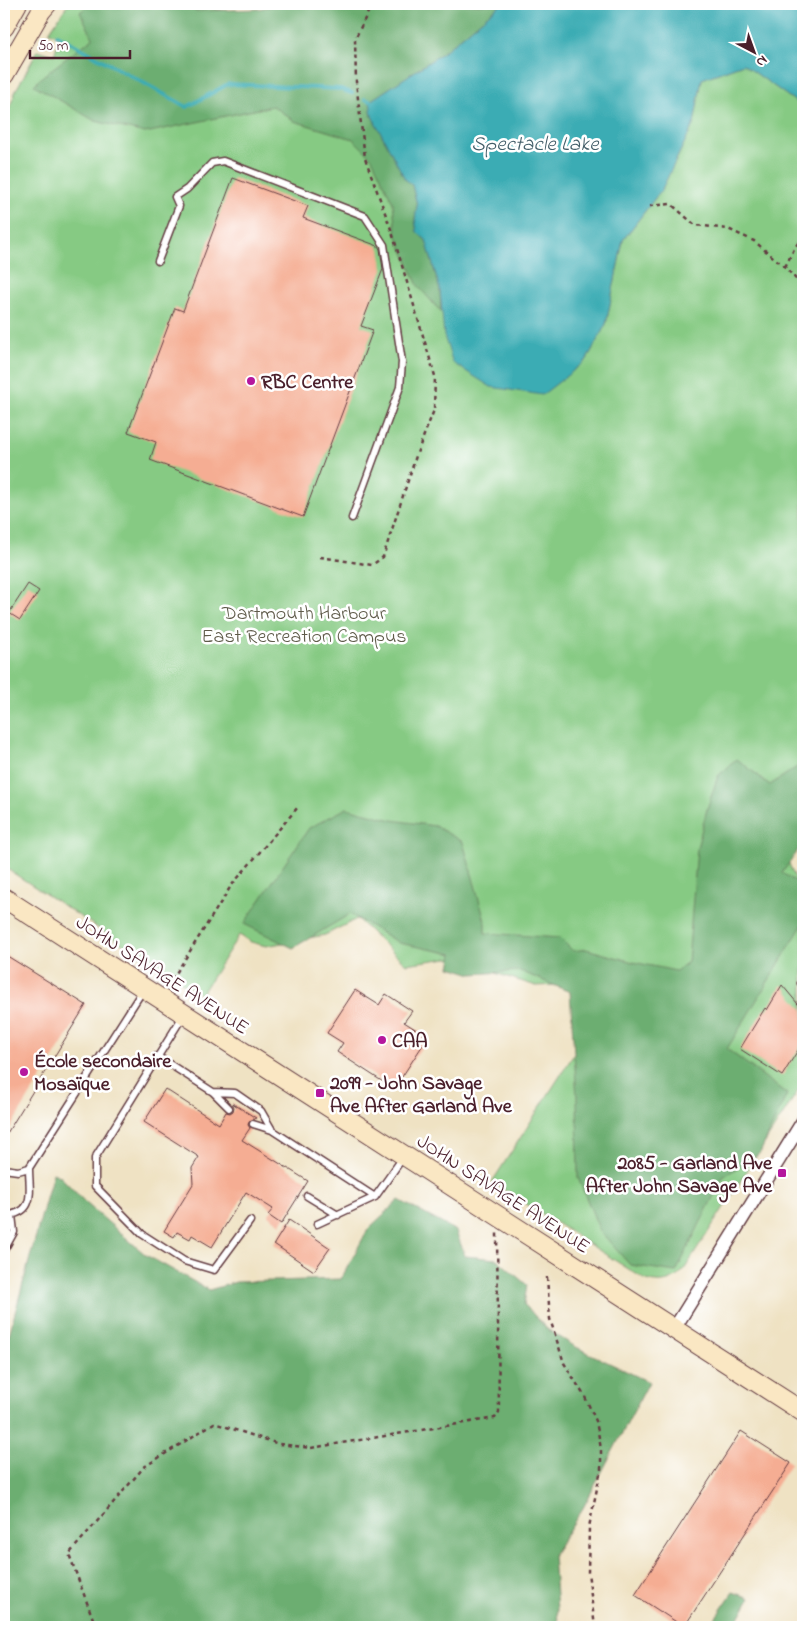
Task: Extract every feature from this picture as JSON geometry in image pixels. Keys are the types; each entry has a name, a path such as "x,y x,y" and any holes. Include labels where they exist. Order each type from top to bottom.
{"main road":[{"path":"4,27 18,4"},
{"path":"4,76 41,11 47,4"},
{"name":"JOHN SAVAGE AVENUE","path":"4,898 183,1015 803,1412"}],"street":[{"path":"674,1329 803,1121"}],"lane":[{"path":"158,261 179,206 175,197 187,189 212,163 223,161 365,216 384,245 402,362 402,377 400,388 352,518"},
{"path":"803,980 801,983 803,984"},
{"path":"4,1216 12,1215 24,1209 30,1199 29,1168 152,994"},
{"path":"183,1015 95,1158 95,1186 142,1234 184,1261 214,1270 250,1221"},
{"path":"157,1056 213,1092 229,1108"},
{"path":"213,1092 235,1093 261,1110 272,1130"},
{"path":"252,1124 272,1130 375,1197"},
{"path":"317,1224 375,1197 404,1155"},
{"path":"4,1169 18,1171 29,1168"},
{"path":"307,1196 338,1215"},
{"path":"4,1250 14,1232 12,1215"}],"path":[{"path":"650,206 671,204 695,225 728,229 754,242 785,267 803,287"},
{"path":"785,267 803,236"},
{"path":"152,994 231,886 298,807"},
{"path":"96,1627 69,1554 144,1467 214,1423 279,1444 311,1448 495,1418 499,1412 497,1215"},
{"path":"548,1277 550,1319 564,1363 585,1397 596,1421 601,1449 601,1469 589,1527 588,1545 588,1572 595,1627"}],"green space":[{"name":"Dartmouth Harbour East Recreation Campus","path":"68,4 185,4 229,11 256,12 327,4 501,4 441,54 372,116 405,179 586,361 606,324 623,240 662,189 694,123 702,79 743,64 803,107 803,840 785,854 795,878 803,884 803,1083 684,1270 675,1278 666,1282 644,1279 492,1182 610,998 584,984 536,986 448,958 406,964 357,919 325,935 266,946 251,942 239,935 201,995 4,867 4,118 16,90 38,50 54,55 60,36 49,32"},
{"path":"90,4 166,4 197,11 257,9 282,4 501,4 441,54 370,101 372,116 405,179 412,185 417,205 415,220 417,232 426,240 440,290 441,312 418,286 396,234 393,203 372,158 353,139 294,121 273,106 145,133 95,121 34,85 44,75 93,38 80,12"},
{"path":"737,759 770,785 803,763 803,843 782,873 803,886 803,924 727,1049 787,1094 760,1153 723,1177 676,1272 630,1265 600,1231 578,1178 577,1098 570,992 520,971 472,974 450,967 453,954 399,943 350,914 293,948 244,924 309,828 347,808 392,820 435,826 463,842 485,921 485,933 560,938 573,951 586,949 676,971 688,962 697,848 707,809 718,776"},
{"path":"53,1173 60,1176 86,1203 146,1255 209,1290 236,1282 341,1279 368,1229 399,1200 456,1231 465,1256 497,1259 527,1285 524,1304 547,1329 574,1346 649,1382 583,1508 553,1555 558,1623 564,1627 4,1627 4,1353"},
{"path":"733,1592 750,1598 734,1627 709,1627"}],"water":[{"name":"Spectacle Lake","path":"501,4 803,4 803,107 743,64 702,79 694,123 662,189 623,240 606,324 586,361 542,395 491,387 453,363 444,336 440,290 426,240 417,232 415,220 417,205 412,185 405,179 372,116 370,101 441,54"}],"building":[{"name":"RBC Centre","path":"233,178 308,206 303,218 378,246 380,249 383,269 361,326 373,330 303,517 150,460 156,442 128,432 175,308 183,311"},
{"path":"28,584 39,591 20,620 9,613"},
{"name":"École secondaire Mosaïque","path":"4,954 86,1005 4,1138"},
{"path":"782,985 803,1010 803,1042 782,1076 740,1049 765,1008 767,1010"},
{"name":"CAA","path":"355,990 379,1005 386,994 412,1011 404,1022 428,1037 394,1089 337,1052 343,1043 327,1033"},
{"path":"165,1089 219,1124 226,1112 230,1113 233,1111 232,1103 256,1118 249,1121 248,1125 250,1128 242,1140 308,1181 281,1224 268,1215 273,1209 246,1192 212,1247 192,1235 190,1239 177,1232 174,1237 164,1231 193,1184 192,1168 199,1157 144,1122"},
{"path":"289,1220 330,1248 314,1271 274,1244"},
{"path":"741,1431 791,1463 684,1627 635,1595"}],"waterway":[{"path":"57,35 187,107 228,84 340,89 352,93"},
{"path":"365,99 370,101"}],"place":[{"name":"RBC Centre","path":"251,381"},
{"name":"CAA","path":"382,1040"},
{"name":"École secondaire Mosaïque","path":"24,1072"},
{"name":"2099 - John Savage Ave After Garland Ave","path":"320,1093"},
{"name":"2085 - Garland Ave After John Savage Ave","path":"782,1173"}]}
